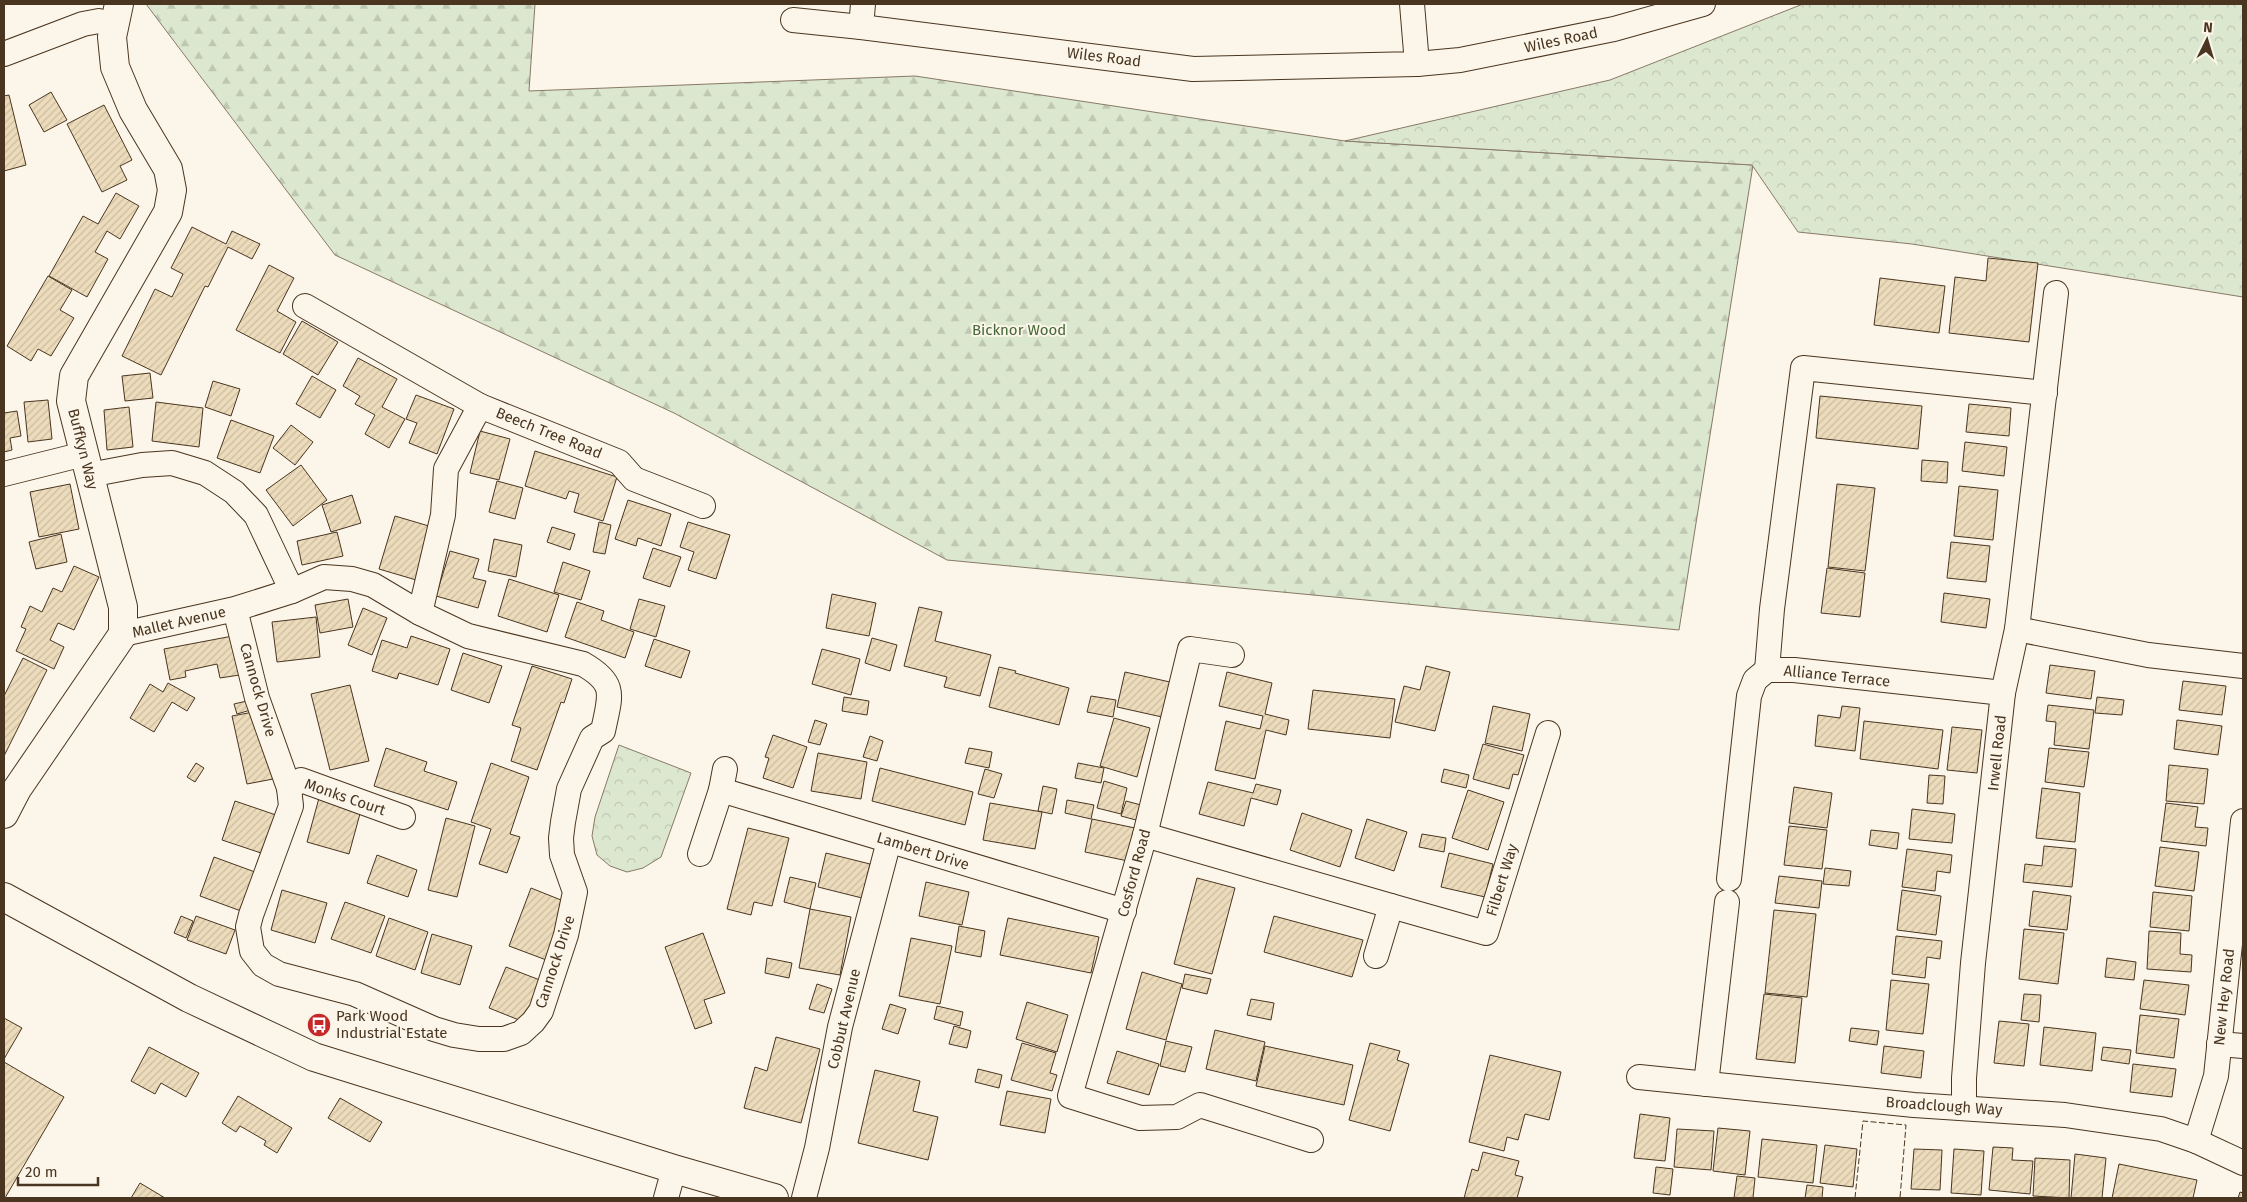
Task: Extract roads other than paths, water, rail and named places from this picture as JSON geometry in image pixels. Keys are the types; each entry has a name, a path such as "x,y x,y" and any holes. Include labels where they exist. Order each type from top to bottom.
{"street":[{"path":"1412,4 1417,64"},
{"name":"Wiles Road","path":"793,20 862,15 1193,69 1417,64 1460,60 1614,29 1703,4"},
{"path":"4,54 83,24 99,22 116,14"},
{"name":"Buffkyn Way","path":"116,14 112,38 115,67 133,110 168,169 172,190 168,212 74,376 71,400 123,607 123,634"},
{"name":"Irwell Road","path":"1964,1107 1964,1078 1973,963 2003,693 2017,629 2056,293"},
{"path":"305,306 480,406"},
{"path":"1766,670 1802,368 2044,393"},
{"name":"Beech Tree Road","path":"420,613 443,515 446,469 480,406 619,462 634,479 702,506"},
{"path":"4,474 87,464 142,465 172,463 205,472 234,492 256,515 292,591"},
{"name":"Cannock Drive","path":"324,577 352,579 373,585 420,613 468,636 583,664 600,674 609,686 609,701 604,731 592,738 569,789 561,838 562,855 575,892 566,935 541,1011 521,1033 504,1039 479,1039 454,1035 434,1029 362,997 279,974 263,965 252,951 248,927 291,806 289,788 257,698 235,609 292,591 324,577"},
{"name":"Mallet Avenue","path":"123,634 235,609"},
{"path":"2017,629 2148,655 2243,666"},
{"path":"4,814 17,788 123,634"},
{"name":"Cosford Road","path":"1232,655 1190,649 1145,836 1070,1096 1140,1118 1177,1117 1200,1105 1311,1140"},
{"name":"Alliance Terrace","path":"1706,1084 1749,696 1756,680 1766,670 1794,670 2003,693"},
{"name":"Filbert Way","path":"1145,836 1486,933 1548,733"},
{"name":"Monks Court","path":"289,788 301,780 403,817"},
{"name":"Lambert Drive","path":"700,854 723,780 889,841 1124,911"},
{"name":"New Hey Road","path":"2196,1141 2216,1076 2243,821"},
{"name":"Cobbut Avenue","path":"804,1198 818,1148 840,1027 889,841"},
{"path":"4,897 189,998 314,1056 674,1169 774,1198"},
{"path":"1376,956 1391,906"},
{"path":"2219,1044 2243,1046"},
{"name":"Broadclough Way","path":"1639,1077 1914,1105 2065,1115 2161,1128 2196,1141 2243,1163"},
{"path":"666,1198 674,1169"}],"place":[{"name":"Park Wood Industrial Estate","path":"319,1025"}],"park label":[{"name":"Bicknor Wood","path":"1019,330"}]}
